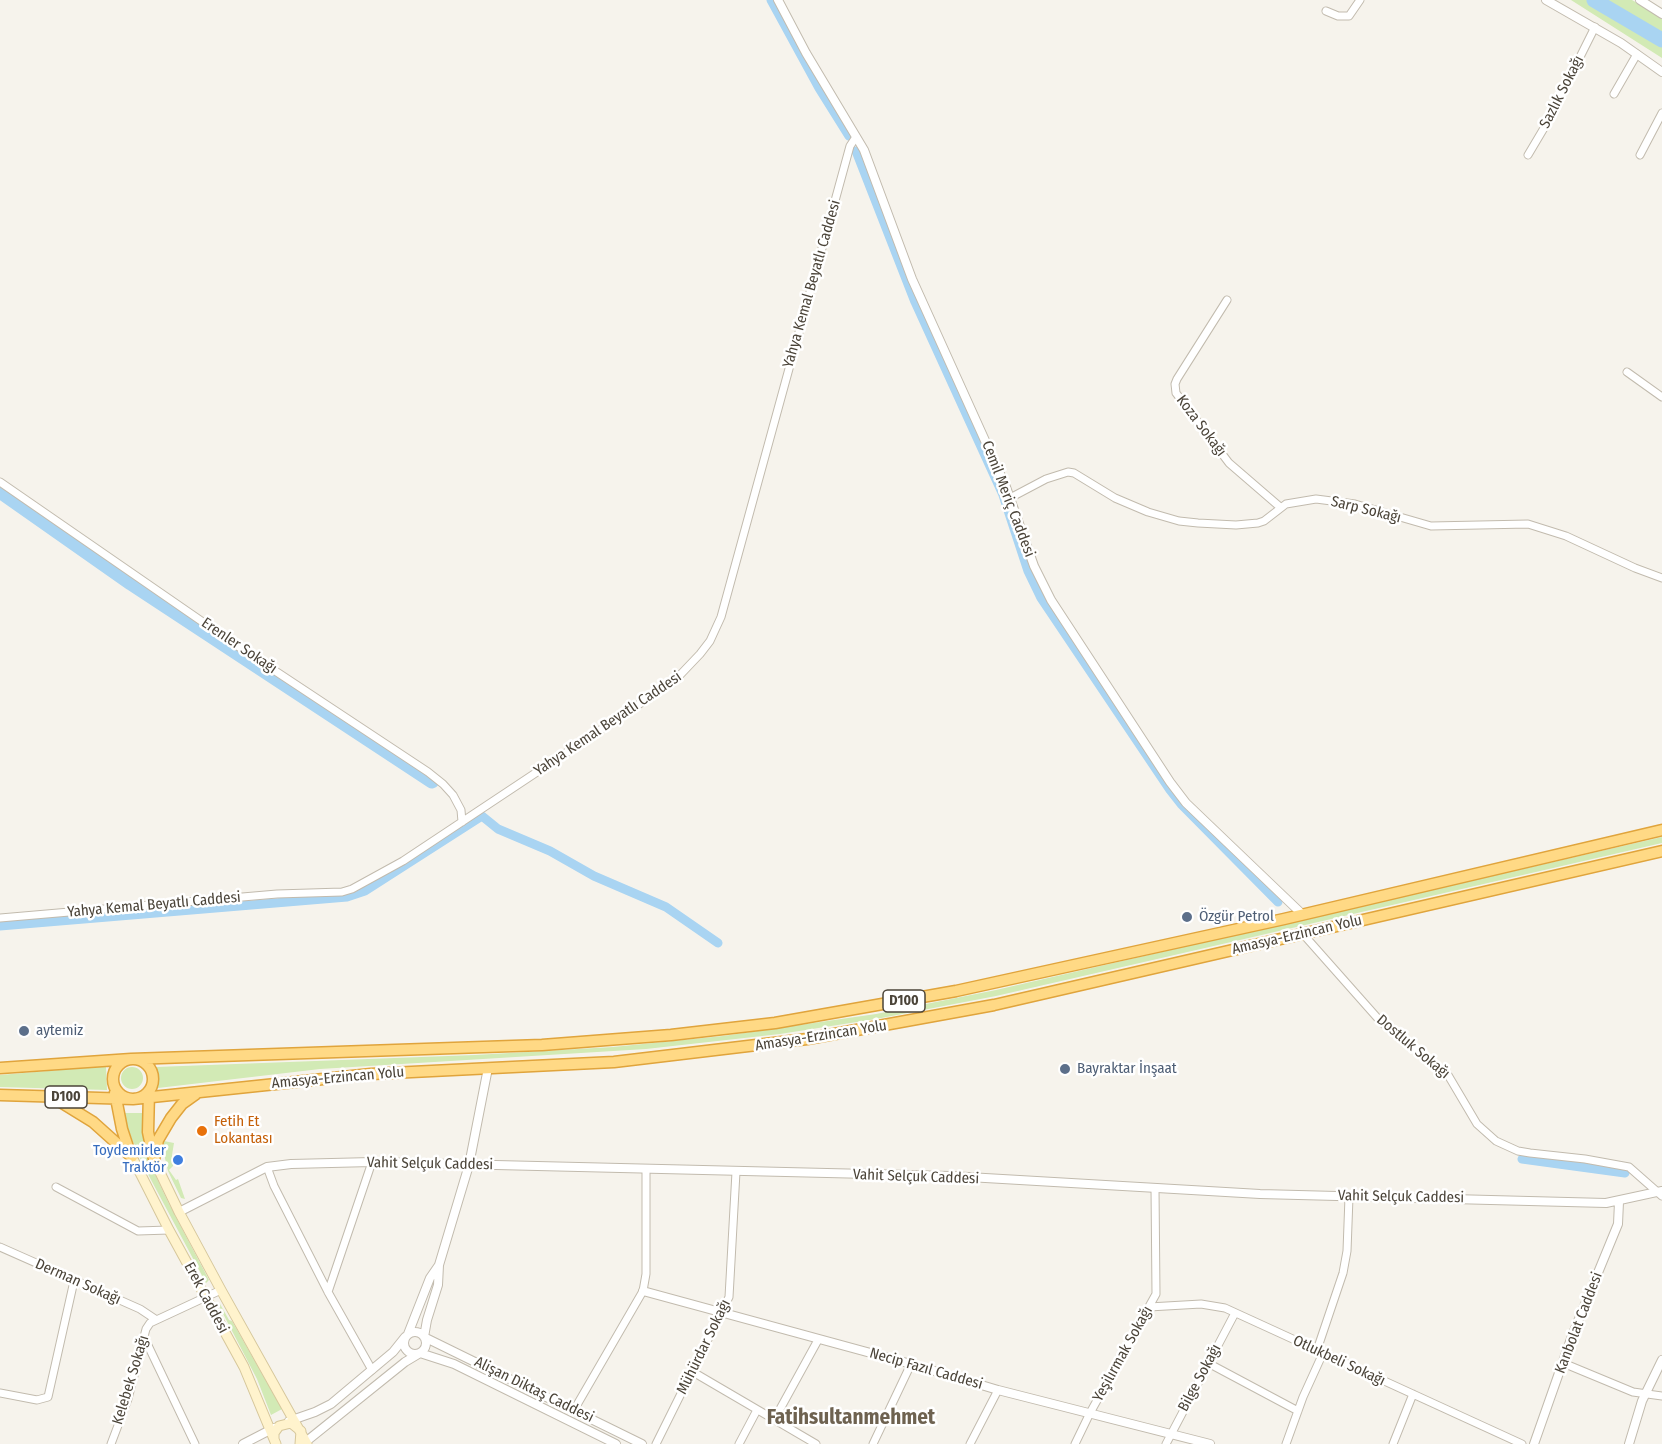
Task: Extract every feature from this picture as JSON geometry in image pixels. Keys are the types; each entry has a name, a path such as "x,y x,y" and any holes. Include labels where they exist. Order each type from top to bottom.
{"highway":[{"name":"Amasya-Erzincan Yolu","path":"0,1068 131,1059 542,1045 735,1028 836,1013 956,991 1302,915 1662,830"},
{"name":"Amasya-Erzincan Yolu","path":"148,1094 198,1092 362,1075 647,1059 865,1030 994,1005 1662,851"},
{"path":"132,1157 124,1137 114,1083 115,1070 119,1065 131,1059 144,1062 152,1072 153,1079 148,1094 148,1132 154,1160"},
{"path":"114,1083 120,1094 133,1099"},
{"path":"154,1160 158,1140 171,1118 182,1104 198,1092"},
{"name":"D100","path":"0,1095 117,1100 133,1099 148,1094"},
{"path":"49,1096 105,1131 132,1157"}],"main road":[{"name":"Erek Caddesi","path":"132,1157 254,1387 276,1443"},
{"name":"Erek Caddesi","path":"154,1160 221,1290 301,1431 304,1444"},
{"name":"Erek Caddesi","path":"276,1443 276,1429 283,1423"},
{"path":"283,1423 291,1423 301,1431"}],"street":[{"name":"Cemil Meriç Caddesi","path":"778,0 806,53 856,137 874,176 912,279 1010,498 1034,566 1051,600 1170,782 1205,822 1302,915"},
{"path":"1326,11 1338,16 1348,16 1360,0"},
{"path":"1546,0 1595,27 1662,72"},
{"path":"1640,0 1662,14"},
{"name":"Sazlık Sokağı","path":"1528,155 1547,123 1595,27"},
{"path":"1614,94 1637,54"},
{"path":"1640,154 1662,113"},
{"name":"Yahya Kemal Beyatlı Caddesi","path":"0,918 277,894 342,892 359,886 403,861 462,822 659,691 690,666 710,641 721,617 785,376 850,146 856,137"},
{"name":"Koza Sokağı","path":"1227,300 1177,379 1176,393 1229,463 1280,507"},
{"path":"1627,372 1662,397"},
{"name":"Sarp Sokağı","path":"1010,498 1047,479 1068,472 1084,478 1129,504 1179,521 1250,524 1264,520 1280,507 1306,500 1327,500 1374,508 1431,526 1528,524 1566,536 1662,578"},
{"name":"Erenler Sokağı","path":"0,482 236,645 414,765 428,772 453,795 461,810 462,822"},
{"name":"Dostluk Sokağı","path":"1303,934 1381,1022 1448,1075 1477,1124 1496,1141 1518,1151 1629,1167 1660,1193 1662,1203"},
{"path":"304,1444 425,1348 424,1337 438,1285 439,1265 469,1165 488,1068"},
{"path":"328,1292 372,1162"},
{"name":"Vahit Selçuk Caddesi","path":"179,1212 267,1167 291,1164 372,1162 951,1176 1349,1197 1606,1203 1660,1193"},
{"path":"267,1167 328,1292 372,1370"},
{"path":"574,1410 643,1291 646,1274 646,1170"},
{"name":"Mühürdar Sokağı","path":"656,1444 722,1314 730,1290 736,1172"},
{"path":"56,1187 138,1231 169,1230"},
{"name":"Yeşilırmak Sokağı","path":"1075,1444 1156,1294 1155,1188"},
{"path":"1286,1444 1320,1352 1344,1273 1349,1197"},
{"name":"Kanbolat Caddesi","path":"1534,1444 1563,1363 1618,1224 1619,1202"},
{"name":"Derman Sokağı","path":"0,1247 140,1310 155,1319"},
{"path":"420,1353 412,1354 406,1350 404,1344 430,1278 439,1265"},
{"path":"0,1393 28,1399 43,1400 48,1397 74,1281"},
{"name":"Kelebek Sokağı","path":"111,1444 128,1399 144,1337 150,1323 221,1290"},
{"name":"Necip Fazıl Caddesi","path":"643,1291 998,1390 1210,1444"},
{"name":"Otlukbeli Sokağı","path":"1149,1307 1210,1305 1235,1313 1522,1444"},
{"name":"Bilge Sokağı","path":"1166,1444 1235,1313"},
{"path":"243,1444 283,1423 331,1404 393,1352 407,1336 418,1332 424,1337"},
{"path":"144,1337 195,1444"},
{"name":"Alişan Diktaş Caddesi","path":"424,1337 642,1444"},
{"path":"774,1420 818,1340"},
{"name":"Alişan Diktaş Caddesi","path":"420,1353 454,1364 616,1444"},
{"path":"1629,1444 1646,1394 1662,1360"},
{"path":"1208,1363 1298,1411"},
{"path":"1563,1363 1625,1389 1662,1395"},
{"path":"873,1444 911,1364"},
{"path":"693,1372 774,1420 804,1441 816,1444"},
{"path":"970,1444 998,1390"},
{"path":"1393,1444 1413,1395"},
{"path":"739,1444 757,1410"}],"green space":[{"path":"1571,0 1632,0 1639,4 1662,19 1662,58"},
{"path":"1662,837 1662,843 996,996 876,1019 780,1034 646,1049 320,1069 158,1088 156,1067 475,1055 613,1047 723,1036 876,1014 996,990"},
{"path":"106,1066 107,1090 0,1087 0,1075"},
{"path":"128,1067 136,1067 143,1074 143,1082 136,1089 128,1089 121,1082 121,1074"},
{"path":"124,1113 143,1113 150,1164 209,1280 206,1283 141,1161 127,1127"},
{"path":"164,1141 174,1143 173,1166 169,1170 176,1180 178,1179 185,1199 181,1198 168,1171"},
{"path":"218,1304 232,1321 282,1409 271,1415 257,1379"}],"waterway":[{"path":"771,0 819,88 849,136"},
{"path":"1594,0 1662,40"},
{"path":"856,151 915,302 1003,495 1028,571 1041,598 1170,790 1278,902"},
{"path":"0,491 131,583 432,781"},
{"path":"0,926 347,897 365,891 482,816 498,829 550,851 594,876 666,907 718,943"},
{"path":"1522,1159 1625,1173"}],"place":[{"name":"Özgür Petrol","path":"1187,917"},
{"name":"aytemiz","path":"24,1031"},
{"name":"Bayraktar İnşaat","path":"1065,1069"},
{"name":"Fetih Et Lokantası","path":"202,1131"},
{"name":"Toydemirler Traktör","path":"178,1160"}],"district":[{"name":"Fatihsultanmehmet","path":"851,1418"}]}
